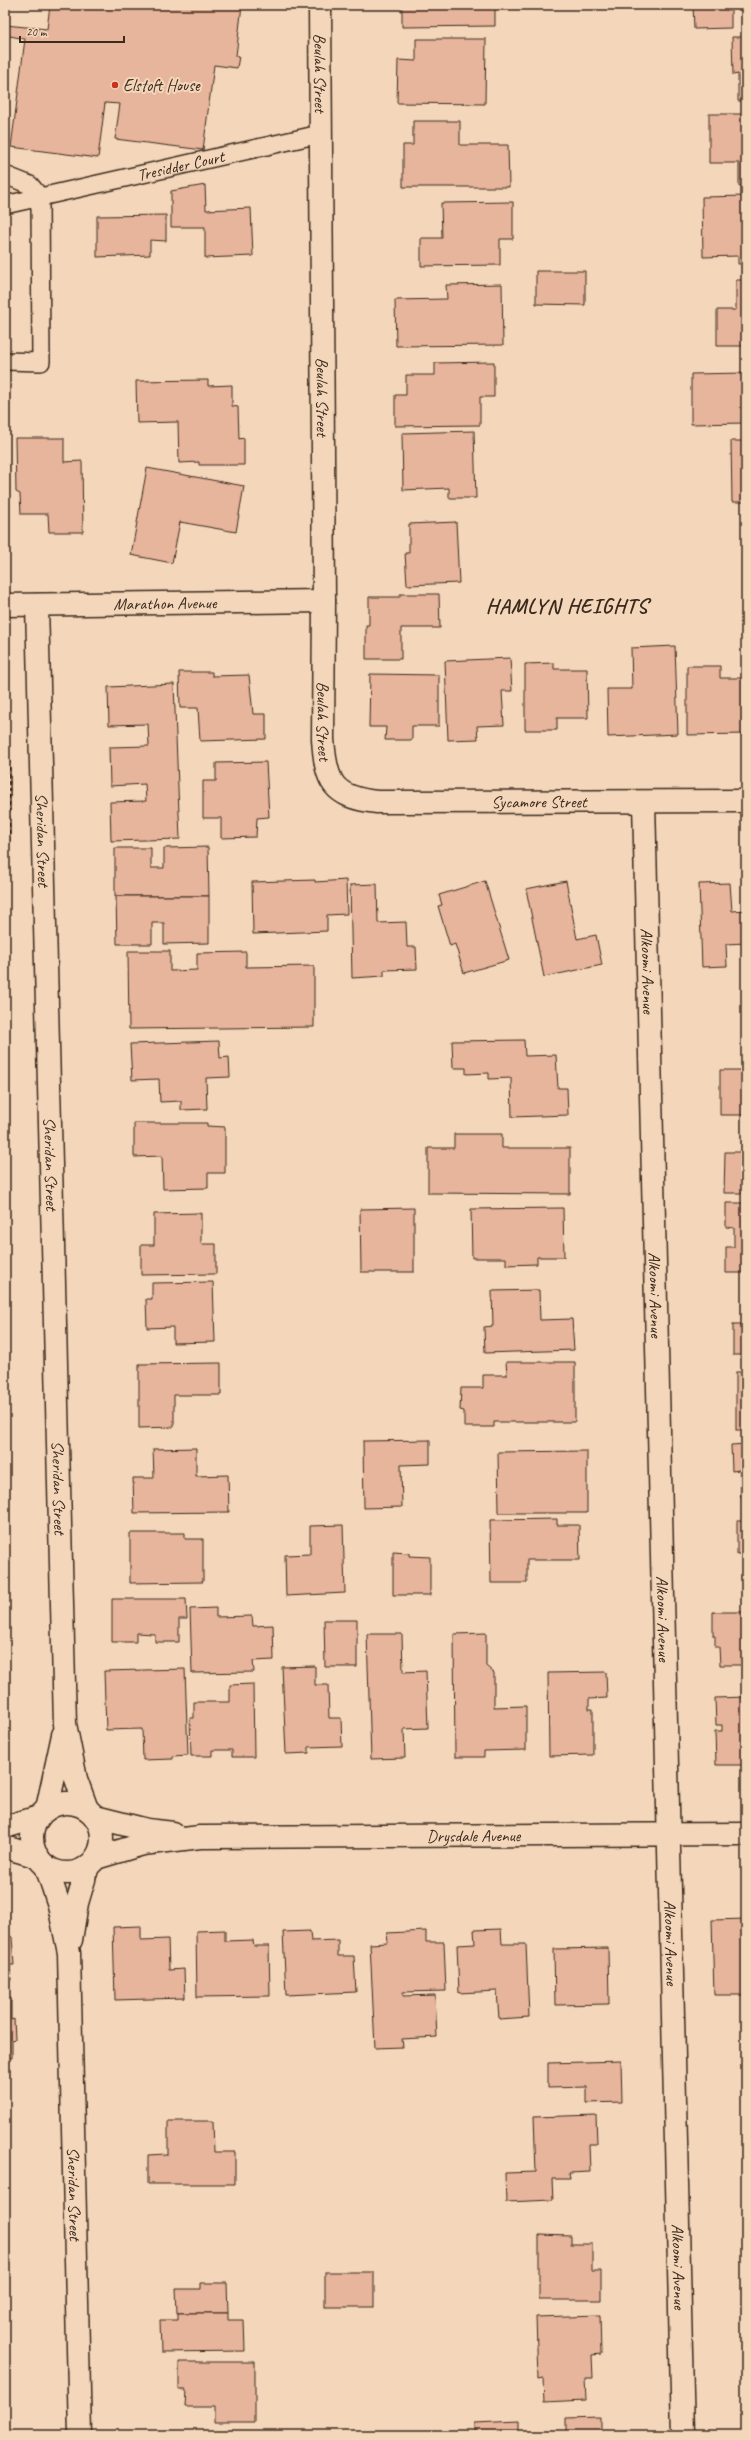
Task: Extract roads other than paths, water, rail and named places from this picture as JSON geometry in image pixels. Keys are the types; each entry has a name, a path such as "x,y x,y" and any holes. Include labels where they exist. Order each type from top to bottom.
{"street":[{"name":"Beulah Street","path":"320,5 324,601 323,739 327,769 335,788"},
{"name":"Marathon Avenue","path":"5,605 324,601"},
{"name":"Sheridan Street","path":"37,605 65,1724 76,1779 91,1813"},
{"name":"Sycamore Street","path":"335,788 352,798 377,802 746,801"},
{"name":"Alkoomi Avenue","path":"644,802 683,2435"},
{"name":"Sheridan Street","path":"43,1813 65,1724"},
{"path":"5,1827 43,1813 56,1804 67,1803 91,1813 102,1837 101,1848 92,1862 78,1871 67,1873 56,1871 42,1862 5,1847"},
{"path":"42,1862 34,1848 32,1837 43,1813"},
{"name":"Drysdale Avenue","path":"91,1813 147,1830 200,1836 746,1834"},
{"name":"Drysdale Avenue","path":"92,1862 143,1844 200,1836"},
{"name":"Sheridan Street","path":"42,1862 59,1905 69,1953 80,2435"},
{"name":"Sheridan Street","path":"69,1953 77,1904 92,1862"}],"lane":[{"name":"Tresidder Court","path":"5,205 320,134"},
{"path":"5,175 30,185 40,197 41,362 5,362"}],"place":[{"name":"Elstoft House","path":"115,85"}],"district":[{"name":"HAMLYN HEIGHTS","path":"567,606"}]}
